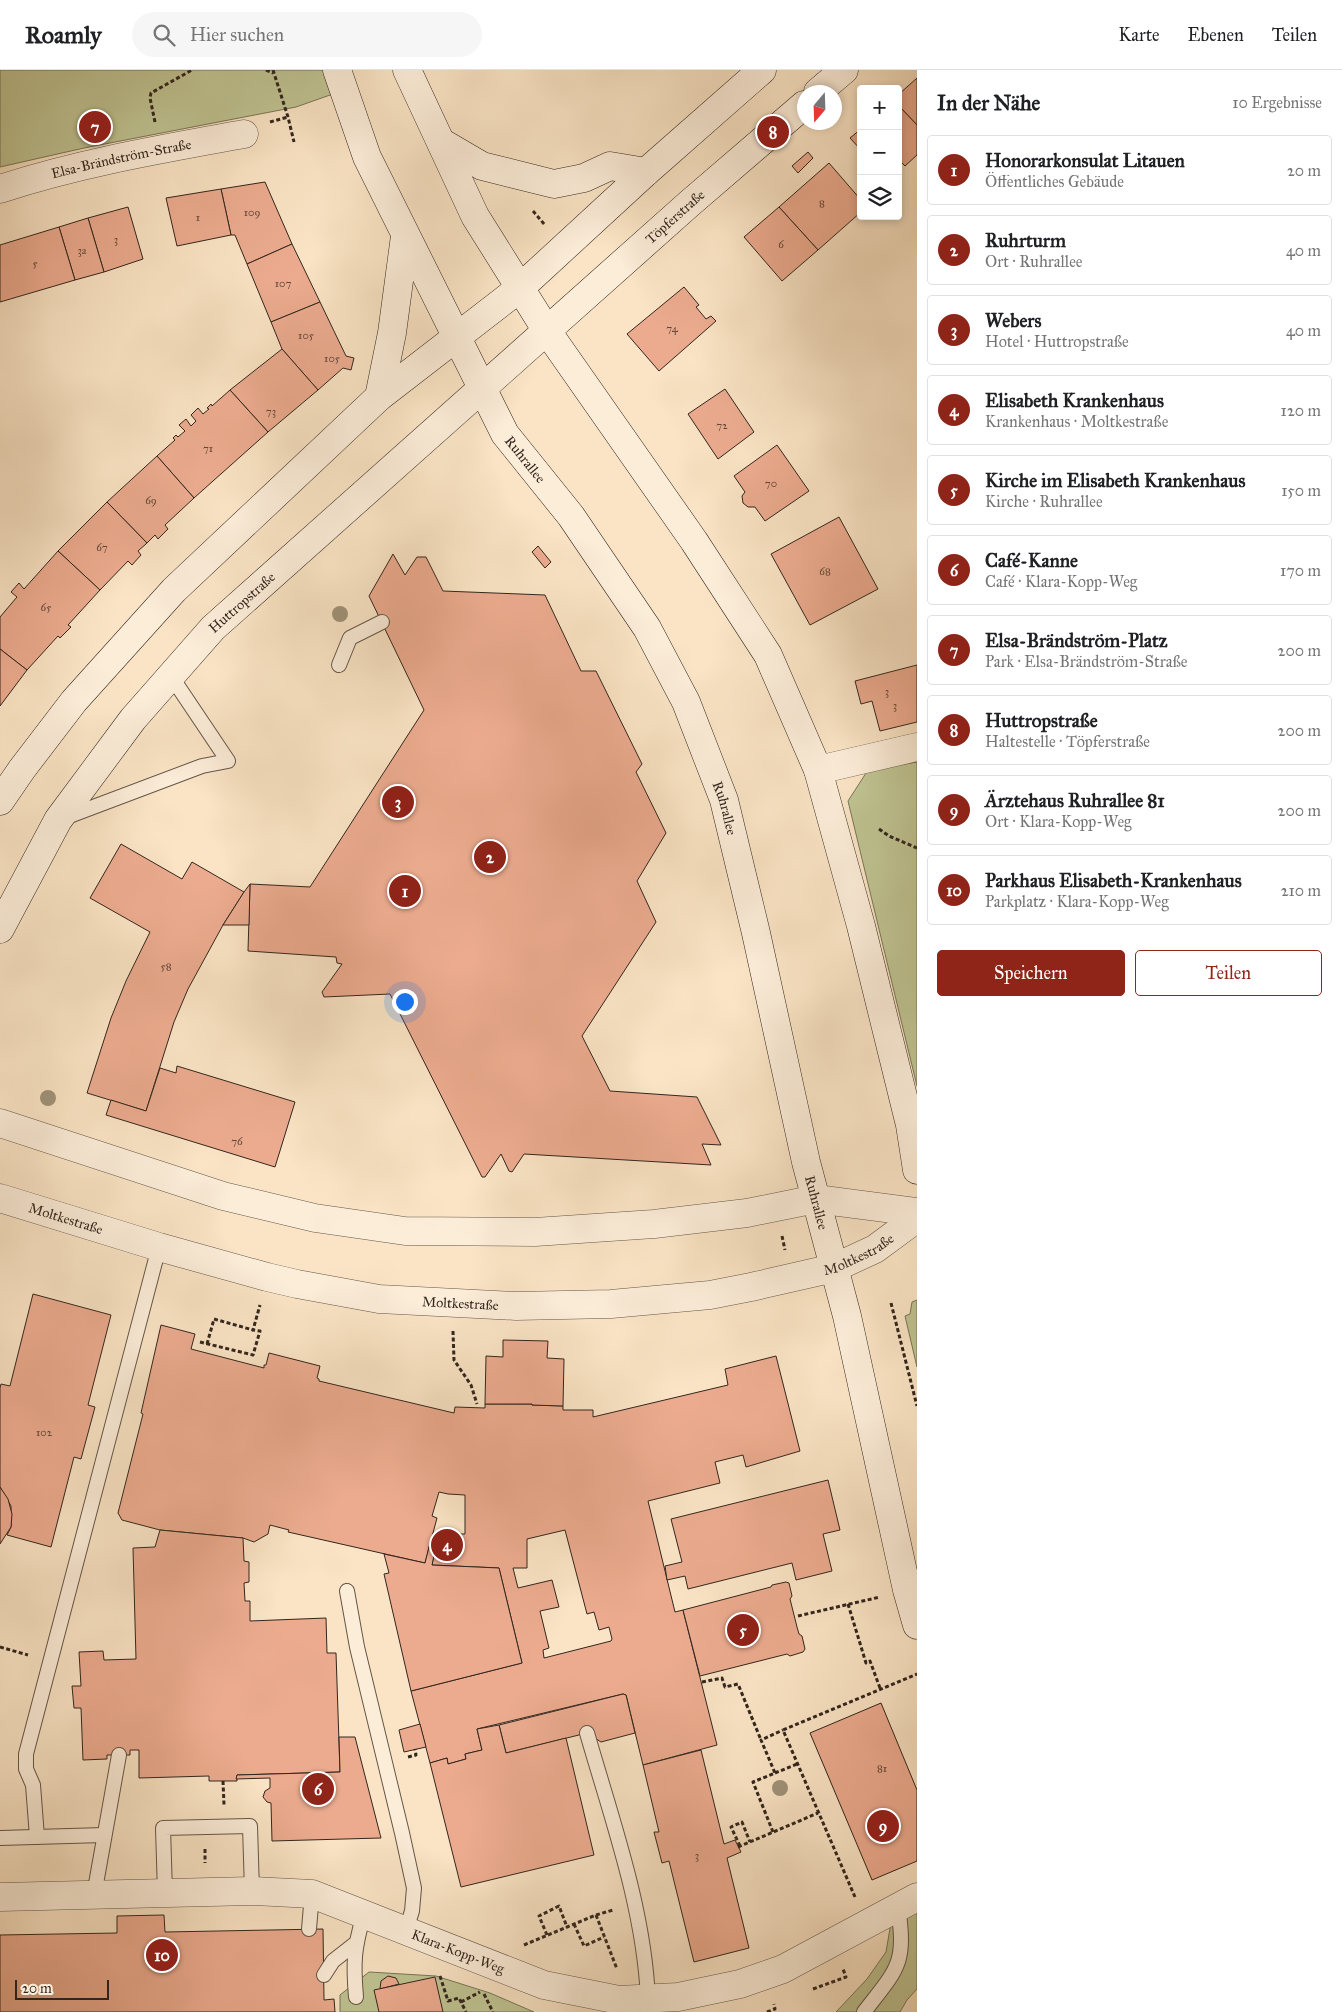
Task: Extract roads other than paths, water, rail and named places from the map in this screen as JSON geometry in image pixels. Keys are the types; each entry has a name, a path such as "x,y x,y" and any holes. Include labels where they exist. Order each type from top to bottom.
{"main road":[{"name":"Ruhrallee","path":"337,70 367,157 505,434 571,516 641,620 686,702 724,800 816,1199 847,1316 907,1590 917,1626"},
{"path":"407,70 475,216 546,331 694,541 768,655 818,770 861,926 910,1125 917,1170"},
{"path":"0,800 74,701 174,590 379,397 520,288 646,172 762,70"},
{"path":"826,85 844,70"},
{"name":"Töpferstraße","path":"546,331 797,111"},
{"name":"Elsa-Brändström-Straße","path":"0,189 33,178 244,134"},
{"path":"441,142 482,166 554,184 584,178 610,166 646,172"},
{"path":"379,397 392,333 405,236"},
{"name":"Huttropstraße","path":"0,929 58,820 133,719 213,628 546,331"},
{"path":"818,770 917,747"},
{"name":"Moltkestraße","path":"0,1122 223,1196 315,1218 406,1232 535,1232 654,1224 747,1213 816,1199 917,1212"},
{"name":"Moltkestraße","path":"0,1198 159,1247 267,1277 379,1299 516,1306 611,1304 710,1295 834,1268 875,1249 917,1218"},
{"name":"Klara-Kopp-Weg","path":"0,1897 252,1891 312,1894 544,1985 618,2000 678,1997 740,1984 783,1968 908,1901"}],"lane":[{"path":"338,665 350,638 382,622"},
{"path":"58,820 202,766 228,761 171,676"},
{"path":"37,1837 32,1785 26,1769 26,1754 159,1247"},
{"path":"347,1591 357,1646 414,1888 412,1911 406,1930"},
{"path":"587,1733 635,1902 646,1963 648,1999"},
{"path":"94,1895 119,1755"},
{"path":"165,1893 163,1828 242,1826 250,1826 252,1891"},
{"path":"0,1838 104,1835"},
{"path":"309,1929 312,1894"},
{"name":"Klara-Kopp-Weg","path":"864,2012 892,1977 899,1962 908,1901"},
{"path":"356,1997 353,1965 356,1943 364,1914"},
{"path":"324,1975 333,1962 356,1943"}],"place":[{"name":"Elsa-Brändström-Platz","path":"95,127"},
{"name":"Huttropstraße","path":"773,132"},
{"name":"Webers","path":"398,802"},
{"name":"Ruhrturm","path":"490,857"},
{"name":"Honorarkonsulat Litauen","path":"405,891"},
{"name":"Elisabeth Krankenhaus","path":"447,1545"},
{"name":"Kirche im Elisabeth Krankenhaus","path":"743,1630"},
{"name":"Café-Kanne","path":"318,1789"},
{"name":"Ärztehaus Ruhrallee 81","path":"883,1826"},
{"name":"Parkhaus Elisabeth-Krankenhaus","path":"162,1955"}]}
